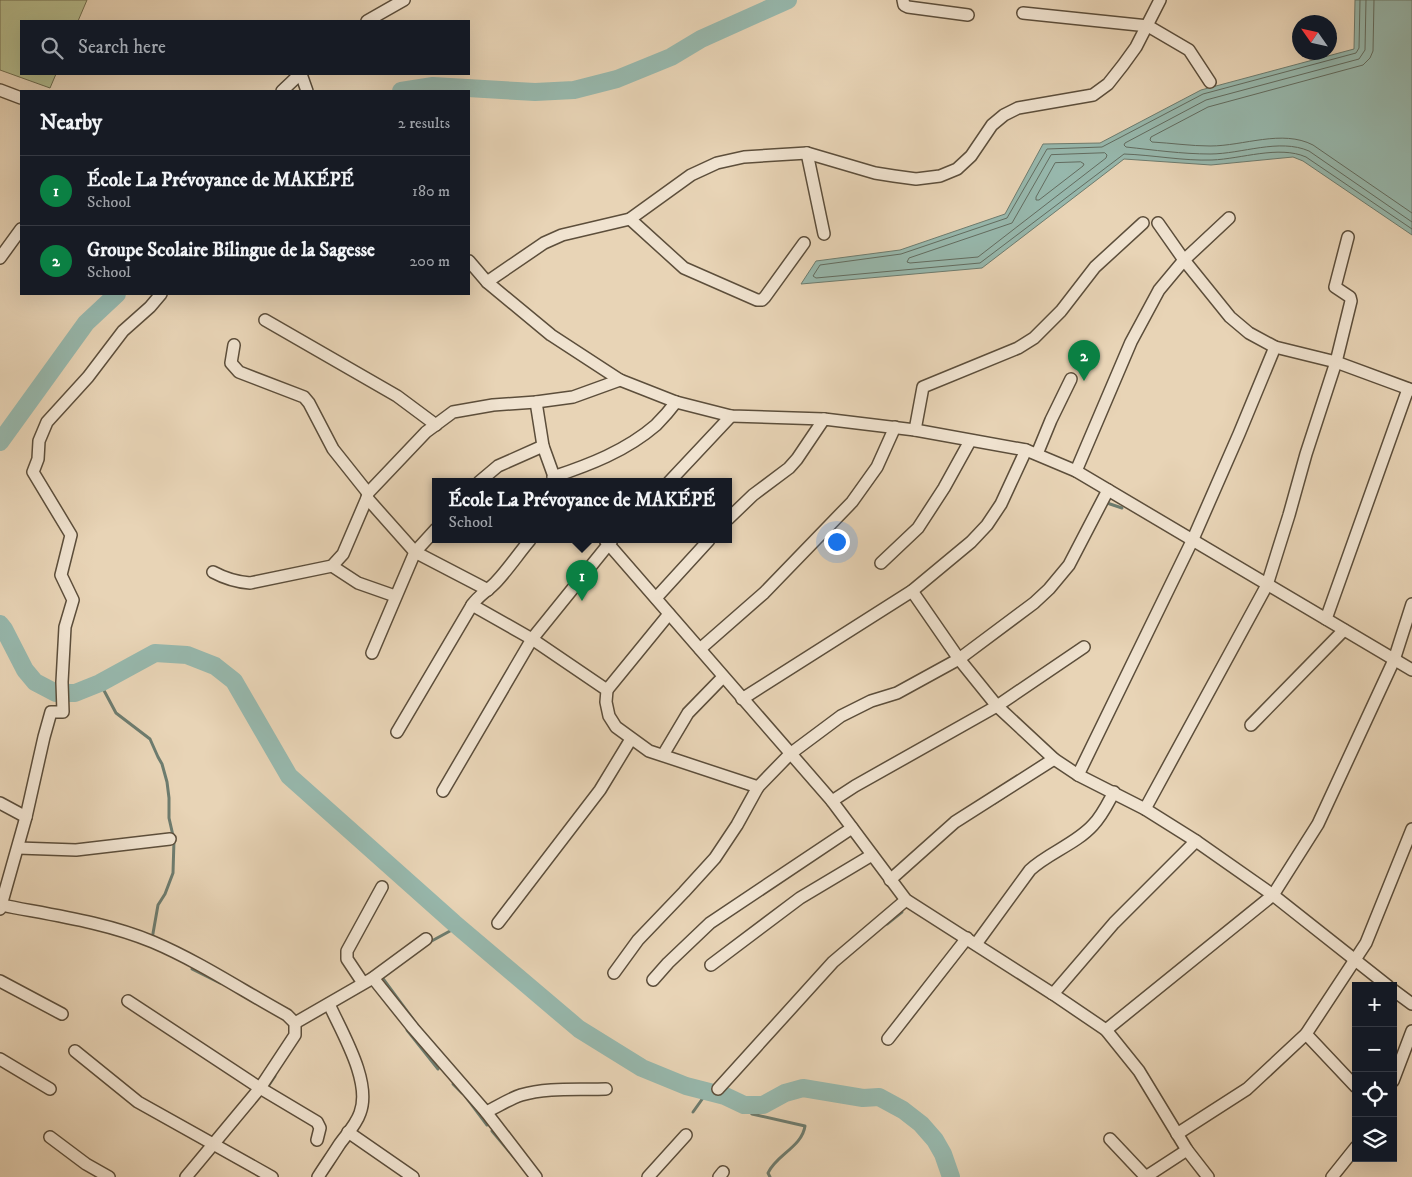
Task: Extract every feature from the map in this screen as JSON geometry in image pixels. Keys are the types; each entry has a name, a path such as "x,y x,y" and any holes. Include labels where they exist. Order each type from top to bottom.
{"street":[{"path":"369,20 404,0"},
{"path":"903,0 904,5 908,7 968,15"},
{"path":"487,282 544,243 562,235 630,219 691,175 717,163 744,157 807,153 874,173 916,179 940,176 957,169 971,156 992,125 1004,115 1018,108 1093,95 1108,84 1124,65 1148,26 1160,0"},
{"path":"1023,13 1148,26 1189,50 1210,82"},
{"path":"283,90 299,75"},
{"path":"300,75 306,90"},
{"path":"0,90 20,98"},
{"path":"807,153 824,234"},
{"path":"1076,471 1131,342 1159,290 1184,260 1229,218"},
{"path":"630,219 684,268 757,300 765,298 804,243"},
{"path":"915,430 923,386 1018,348 1034,338 1061,311 1095,268 1143,223"},
{"path":"1158,223 1184,260 1230,317 1249,333 1275,347 1336,362 1410,390 1326,619"},
{"path":"0,258 20,230"},
{"path":"1145,809 1268,585 1306,454 1336,362 1351,299 1350,296 1335,287 1348,237"},
{"path":"470,262 487,282 551,335 620,380 676,402 731,416 824,419 915,430 1032,452 1076,471 1412,670"},
{"path":"160,295 150,307 123,331 88,376 47,422 39,441 38,459 33,472 71,535 61,575 73,600 66,627 62,682 63,712 51,712 26,817 1,907 73,919 124,932 152,942 175,952 287,1015 295,1024 295,1034 260,1088 186,1177"},
{"path":"265,320 397,396 436,425"},
{"path":"234,345 231,363 239,372 304,397 309,403 332,449 367,495 415,552 488,590"},
{"path":"1078,775 1193,539 1275,347"},
{"path":"742,699 912,591 972,542 987,525 1001,504 1051,420 1071,379"},
{"path":"213,572 226,579 250,583 332,566 343,554 367,495 436,425 453,412 462,409 536,402 580,395 620,380"},
{"path":"536,402 543,446 553,478"},
{"path":"559,478 597,462 631,442 658,423 676,402"},
{"path":"673,478 731,416"},
{"path":"732,515 753,495 789,468 824,419"},
{"path":"700,649 764,593 852,502 866,485 877,467 895,427"},
{"path":"882,563 918,528 944,488 970,441"},
{"path":"483,478 498,466 543,446"},
{"path":"614,973 638,940 715,858 737,825 758,787 790,754 841,716 871,701 897,693 959,659 1034,603 1049,589 1069,565 1108,490"},
{"path":"372,653 415,552 432,533"},
{"path":"397,732 472,605 478,597 502,576 528,543"},
{"path":"443,790 532,639 606,543"},
{"path":"610,543 723,677 832,801 906,900 1106,1030 1139,1071 1187,1150 1208,1177"},
{"path":"656,598 706,543"},
{"path":"332,566 358,583 395,596"},
{"path":"912,591 959,659 997,706 1054,759 1078,775 1145,809 1196,842 1273,895 1383,982"},
{"path":"1106,1030 1273,895 1303,851 1318,824 1394,660 1412,604"},
{"path":"472,605 532,639 607,690"},
{"path":"669,614 607,690 606,702 609,716 616,727 649,751 758,787"},
{"path":"1251,725 1344,630"},
{"path":"832,801 855,786 997,706 1084,647"},
{"path":"663,755 688,713 723,677"},
{"path":"498,923 600,790 631,739"},
{"path":"890,880 955,822 1054,759"},
{"path":"888,1038 1030,870 1038,862 1084,833 1093,825 1114,792"},
{"path":"0,803 26,817"},
{"path":"653,980 710,923 852,828"},
{"path":"1177,1134 1247,1089 1306,1034 1366,944 1412,829"},
{"path":"18,848 76,850 170,839"},
{"path":"1053,994 1114,923 1196,842"},
{"path":"711,965 792,903 872,855"},
{"path":"382,887 347,951 347,959 413,1028 486,1112 536,1177"},
{"path":"718,1089 833,962 906,900"},
{"path":"295,1024 368,981 426,939"},
{"path":"0,981 62,1014"},
{"path":"1397,993 1412,1004"},
{"path":"128,1001 260,1088 317,1122 320,1128 317,1140"},
{"path":"318,1177 360,1114 363,1105 362,1084 354,1060 329,1004"},
{"path":"1396,1072 1412,1031"},
{"path":"1306,1034 1352,1083"},
{"path":"75,1051 138,1102 272,1177"},
{"path":"0,1059 50,1089"},
{"path":"486,1112 519,1096 533,1092 606,1089"},
{"path":"348,1132 413,1177"},
{"path":"648,1177 686,1135"},
{"path":"50,1137 86,1164 109,1177"},
{"path":"1110,1139 1144,1176 1187,1150"},
{"path":"1332,1177 1352,1152"}],"green space":[{"path":"0,0 87,0 78,20 20,20 20,75 56,75 50,88 0,70"}],"water":[{"path":"1355,0 1412,0 1412,235 1303,161 1293,157 1211,165 1124,159 982,268 801,284 816,261 900,250 1005,214 1043,144 1100,143 1201,90 1313,60 1337,60 1337,54 1354,49"}],"waterway":[{"path":"407,90 433,86 535,92 574,90 617,79 671,57 701,39 788,0"},
{"path":"0,442 86,323 116,295"},
{"path":"1104,502 1122,508"},
{"path":"0,624 25,670 35,682 56,693 75,693 100,683 155,653 187,655 215,666 234,681 289,776 454,923 579,1029 642,1068 686,1086 725,1096 744,1105 763,1105 785,1093 803,1088 863,1098 879,1097 903,1110 921,1124 935,1140 943,1154 951,1177"},
{"path":"100,683 116,713 150,739 162,764 167,782 169,818 174,840 173,873 165,894 158,905 152,939"},
{"path":"995,803 1007,795"},
{"path":"887,924 902,912"},
{"path":"428,943 450,931 454,923"},
{"path":"192,969 220,983"},
{"path":"381,976 421,1030"},
{"path":"407,1030 438,1069"},
{"path":"269,1085 275,1076"},
{"path":"453,1084 462,1093"},
{"path":"693,1112 703,1098 705,1091"},
{"path":"466,1097 487,1125"},
{"path":"744,1105 752,1114 805,1126 799,1140 772,1167 768,1173 770,1177"},
{"path":"492,1131 518,1162"}],"place":[{"name":"Groupe Scolaire Bilingue de la Sagesse","path":"1084,381"},
{"name":"École La Prévoyance de MAKÉPÉ","path":"582,601"}]}
